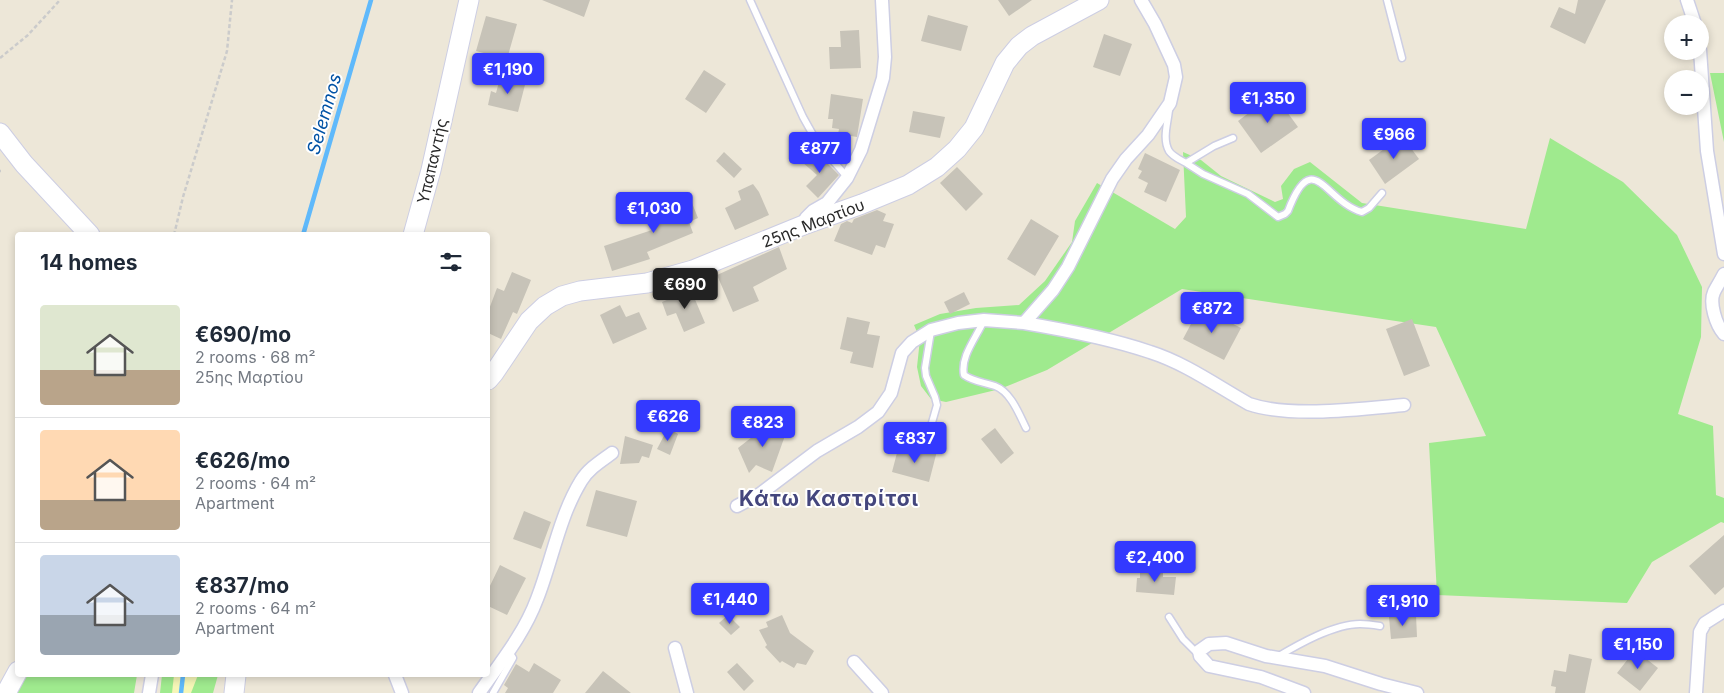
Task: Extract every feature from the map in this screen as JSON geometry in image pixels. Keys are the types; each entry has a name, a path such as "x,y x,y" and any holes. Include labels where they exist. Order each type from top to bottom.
{"street":[{"name":"Υπαπαντής","path":"415,232 431,170 469,0"},
{"path":"806,224 806,218 813,211 827,203 847,178 860,150 883,78 885,56 882,0"},
{"name":"25ης Μαρτίου","path":"490,378 529,321 545,306 562,296 580,291 646,283 693,270 908,185 937,167 957,149 974,128 1005,63 1019,46 1032,36 1099,0"},
{"path":"1024,323 1053,290 1068,267 1112,179 1170,104 1176,77 1174,66 1155,24 1141,0"},
{"path":"1687,0 1693,15"},
{"path":"1701,60 1708,151 1724,254"},
{"path":"0,133 24,164 87,232"},
{"path":"1724,274 1713,293 1712,301 1716,320 1724,334"},
{"path":"737,506 760,494 817,451 858,427 878,412 891,393 902,353 912,342 931,330 958,323 984,320 1024,323 1070,331 1151,352 1180,365 1248,404 1260,408 1293,411 1345,410 1404,405"},
{"path":"479,693 509,652 537,600 571,501 581,481 589,470 612,453"},
{"path":"1696,693 1700,632 1704,623 1724,611"},
{"path":"1304,693 1261,677 1209,666 1200,656 1199,651 1203,647 1216,642 1226,643 1276,658 1325,666 1381,684 1417,693"},
{"path":"675,648 687,693"},
{"path":"854,662 882,693"},
{"path":"6,693 15,676"},
{"path":"150,693 152,677"},
{"path":"234,693 236,677"},
{"path":"396,677 402,693"}],"lane":[{"path":"750,0 803,118 817,142 847,178"},
{"path":"1387,0 1402,58"},
{"path":"1170,104 1166,140 1169,151 1203,174 1248,194 1278,217 1285,214 1298,187 1309,179 1317,181 1345,204 1362,212 1369,208 1382,192"},
{"path":"1186,163 1214,146 1233,138"},
{"path":"984,320 965,360 964,375 973,380 996,386 1002,391 1015,407 1026,428"},
{"path":"928,440 937,406 925,368 931,330"},
{"path":"1169,617 1183,639 1200,656"},
{"path":"1276,658 1308,640 1337,628 1361,624 1380,626"},
{"path":"493,693 513,658 509,652"}],"path":[{"path":"0,58 28,35 60,0"},
{"path":"175,232 227,51 232,0"}],"green space":[{"path":"1710,73 1724,73 1724,142"},
{"path":"1550,138 1623,182 1677,235 1702,287 1701,337 1678,414 1713,426 1716,495 1724,498 1724,523 1721,522 1652,562 1627,603 1437,595 1429,443 1486,436 1436,327 1182,289 1047,370 1000,389 946,402 931,399 921,386 917,367 920,339 914,325 940,314 976,308 1019,305 1045,281 1072,242 1075,221 1097,183 1175,229 1186,217 1183,152 1201,160 1221,176 1275,202 1283,199 1281,186 1294,169 1310,162 1362,203 1526,229"},
{"path":"20,677 137,677 134,693 13,693"},
{"path":"162,677 217,677 213,693 160,693"}],"sand":[{"path":"174,677 197,677 191,693 172,693"}],"building":[{"path":"542,0 590,0 584,17"},
{"path":"998,0 1032,0 1009,16"},
{"path":"1578,0 1606,0 1585,44 1550,27 1559,7 1575,14"},
{"path":"928,15 968,26 961,51 921,41"},
{"path":"486,16 517,24 507,59 476,51"},
{"path":"859,30 861,68 830,69 829,47 841,47 840,31"},
{"path":"1104,34 1132,44 1120,76 1093,67"},
{"path":"704,70 726,84 706,113 685,99"},
{"path":"508,77 526,81 518,112 488,105 491,91 496,93 499,82 506,84"},
{"path":"831,94 863,99 857,137 838,134 839,129 832,128 833,119 828,119"},
{"path":"1274,94 1298,127 1261,153 1238,121"},
{"path":"913,111 945,117 940,138 909,132"},
{"path":"1402,136 1419,159 1385,184 1369,160"},
{"path":"814,150 839,175 818,198 806,186 817,175 802,162"},
{"path":"724,152 742,169 734,178 716,161"},
{"path":"1145,153 1180,170 1166,202 1144,192 1148,183 1138,178 1142,171 1138,169"},
{"path":"957,167 983,194 966,211 940,183"},
{"path":"753,184 759,192 769,215 735,230 725,208 741,200 738,191"},
{"path":"688,193 698,218 689,222 693,233 647,252 650,259 612,271 604,246 655,229 652,221 664,216 659,205"},
{"path":"877,210 886,214 883,221 894,224 885,248 876,245 872,255 834,241 841,224 847,221 852,223 854,219"},
{"path":"1031,219 1059,236 1035,276 1007,259"},
{"path":"779,247 787,269 753,287 759,301 733,312 717,275"},
{"path":"512,272 531,280 517,314 513,312 501,339 490,334 490,307 497,288 504,291"},
{"path":"691,290 705,323 684,332 676,313 667,316 662,302"},
{"path":"964,292 970,304 950,314 944,302"},
{"path":"620,305 626,317 639,312 647,329 613,344 600,315"},
{"path":"1200,307 1241,328 1224,360 1183,339"},
{"path":"847,317 870,322 867,334 880,336 873,368 850,363 853,352 840,349"},
{"path":"1412,319 1430,366 1404,376 1386,329"},
{"path":"769,424 787,430 772,472 756,465 749,473 738,448"},
{"path":"668,428 678,434 670,455 657,449"},
{"path":"995,428 1014,453 1001,464 981,439"},
{"path":"625,436 653,445 649,458 642,456 639,463 620,464"},
{"path":"919,446 937,451 929,482 892,472 898,449 916,454"},
{"path":"596,490 637,501 627,537 586,526"},
{"path":"524,511 551,522 541,549 513,539"},
{"path":"1724,535 1724,587 1715,595 1689,566"},
{"path":"500,565 526,578 507,615 490,607 490,586"},
{"path":"1140,569 1163,571 1163,577 1176,577 1174,595 1136,592 1137,578 1140,578"},
{"path":"728,615 740,627 731,635 719,623"},
{"path":"782,615 790,633 814,651 806,665 797,663 794,668 782,661 780,663 765,647 767,645 759,630 768,627 766,622"},
{"path":"1416,615 1417,637 1391,639 1389,617"},
{"path":"1635,650 1658,668 1640,691 1617,673"},
{"path":"1569,654 1592,659 1585,693 1555,693 1556,687 1551,686 1554,670 1566,672"},
{"path":"534,663 561,680 553,693 505,693 508,688 504,685 516,664 529,672"},
{"path":"737,663 754,681 744,691 727,672"},
{"path":"603,671 631,693 585,693"}],"waterway":[{"name":"Selemnos","path":"304,232 371,0"},
{"name":"Selemnos","path":"181,693 183,677"}],"district":[{"name":"Κάτω Καστρίτσι","path":"829,498"}]}
